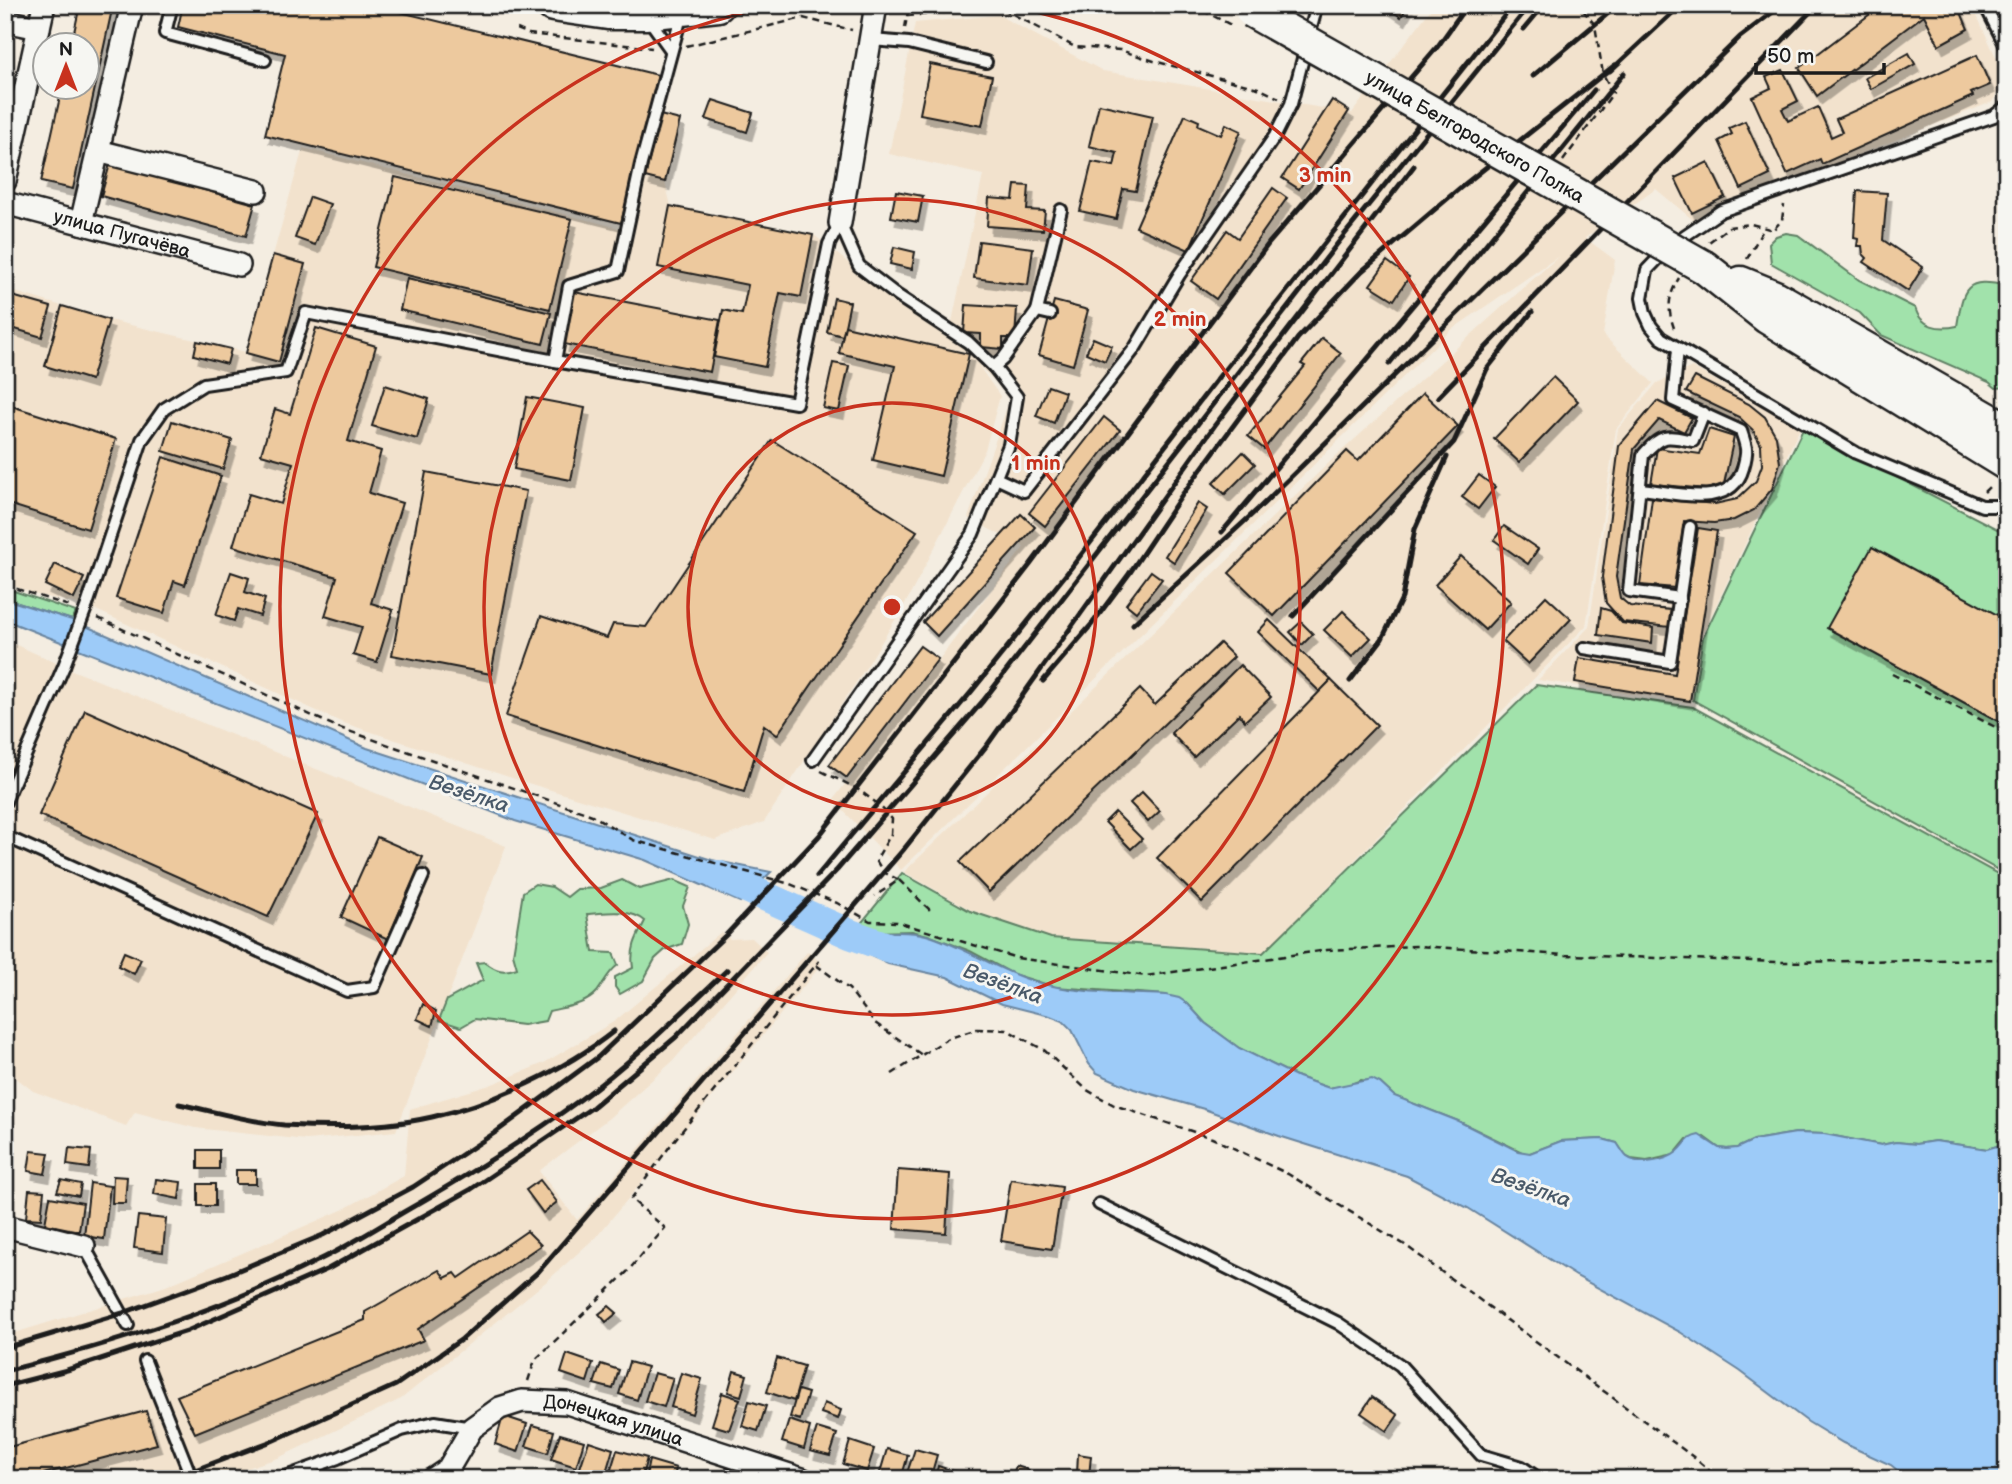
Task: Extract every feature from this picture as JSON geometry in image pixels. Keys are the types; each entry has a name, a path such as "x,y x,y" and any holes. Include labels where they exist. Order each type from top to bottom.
{"main road":[{"path":"553,5 608,13 645,13 718,5"},
{"name":"улица Белгородского Полка","path":"1245,15 1704,267 1776,297 2007,430"},
{"name":"улица Белгородского Полка","path":"1704,267 1767,317 2007,464"}],"street":[{"path":"5,181 44,5"},
{"path":"81,223 132,5"},
{"path":"840,223 876,5"},
{"path":"5,21 39,28"},
{"path":"98,150 256,191"},
{"name":"улица Пугачёва","path":"5,203 239,265"},
{"path":"5,1226 84,1246"},
{"name":"Донецкая улица","path":"444,1476 472,1428 500,1408 522,1401 567,1403 802,1479"}],"lane":[{"path":"172,5 165,33 265,60"},
{"path":"996,478 1024,491 1135,348 1180,275 1275,136 1291,104 1317,5"},
{"path":"1985,5 2007,48"},
{"path":"555,361 569,286 618,271 641,164 683,10"},
{"path":"645,13 671,50"},
{"path":"871,38 909,43 986,62"},
{"path":"2007,107 1994,116 1721,211 1671,245 1647,270 1642,298 1651,326 1661,338 1856,453 1982,506 1999,506 2007,502"},
{"path":"994,367 1003,359 1037,311 1062,210"},
{"path":"5,802 64,666 142,440 164,409 204,384 286,372 306,313 555,361 796,403 829,244 840,223"},
{"path":"813,760 973,534 1009,445 1017,397 994,367 968,342 898,296 859,266 840,223"},
{"path":"1037,311 1050,314"},
{"path":"1642,489 1708,496 1726,492 1740,480 1748,450 1741,432 1673,400 1678,349"},
{"path":"1680,597 1629,591 1642,489 1643,455 1656,440 1670,436 1693,441 1704,413"},
{"path":"1584,648 1671,662 1690,527"},
{"path":"5,836 347,990 373,987 423,876"},
{"path":"1099,1204 1338,1323 1400,1365 1481,1455 1522,1467 1539,1479"},
{"path":"84,1246 128,1325"},
{"path":"145,1361 192,1479"},
{"path":"281,1479 338,1458 401,1430 435,1422 472,1428"}],"path":[{"path":"517,29 528,34 671,50 803,18 871,38 904,31 909,5"},
{"path":"1192,5 1196,9 1245,15"},
{"path":"1558,168 1613,93 1603,75 1595,24 1578,5"},
{"path":"907,16 1006,10 1075,47 1120,50 1258,88 1291,104"},
{"path":"1746,260 1764,228"},
{"path":"5,585 85,609"},
{"path":"93,616 162,645 337,727 592,815 633,840 790,884 837,903 870,921 897,922 1017,958 1146,976 1327,950 1417,946 1566,955 1780,962 2007,959"},
{"path":"1892,674 2007,733"},
{"path":"813,760 821,772 856,788 878,804 892,819 891,834 877,860 883,872 899,880 931,911"},
{"path":"875,896 899,880"},
{"path":"522,1401 535,1360 627,1272 665,1228 631,1199 673,1142 819,961"},
{"path":"816,965 849,989 874,1023 922,1055"},
{"path":"892,1074 947,1039 976,1029 1007,1030 1044,1050 1087,1090 1114,1105 1212,1138 1288,1174 1405,1245 1681,1448 1719,1479"}],"shaded area":[{"path":"1434,5 1972,5 2002,70 2001,87 1992,102 1693,220 1656,189 1585,238 1615,260 1603,335 1653,383 1616,429 1586,626 1264,952 1051,937 971,910 904,872 1336,456 1559,256 1451,330 901,870 833,800 1024,547 968,518 1011,396 978,365 1000,396 985,450 909,597 764,822 715,840 341,722 94,609 72,670 506,846 396,1131 307,1140 195,1128 135,1112 126,1126 33,1091 5,1069 5,640 57,663 79,604 34,594 5,582 5,289 109,320 246,352 303,148 623,229 637,163 648,166 646,177 665,182 671,206 813,234 901,306 954,342 949,336 983,175 889,154 915,23 998,15 1103,71 1352,113"},
{"path":"1692,367 1800,428 1702,635 1691,703 1538,680 1589,627 1618,429 1657,383"},
{"path":"721,932 730,939 752,938 767,952 673,1061 609,1118 539,1171 577,1220 808,951 822,964 598,1235 547,1281 401,1399 278,1458 213,1479 5,1479 5,1336 166,1286 342,1210 404,1176 410,1109 490,1085 544,1063 615,1021"}],"green space":[{"path":"1786,233 1798,235 1859,280 1915,308 1922,319 1932,326 1957,326 1961,303 1968,288 1982,283 2007,286 2007,387 1996,388 1989,382 1881,335 1860,313 1771,263 1769,243 1776,236"},
{"path":"1803,429 2007,534 2007,875 1693,700 1703,637"},
{"path":"5,588 76,612 72,620 5,599"},
{"path":"1536,685 1693,707 2007,879 2007,1143 1987,1149 1935,1141 1881,1145 1824,1134 1796,1133 1754,1140 1737,1148 1727,1149 1719,1148 1704,1137 1687,1139 1674,1155 1647,1161 1631,1159 1625,1156 1617,1143 1602,1139 1561,1141 1524,1153 1458,1121 1394,1096 1380,1083 1361,1080 1329,1088 1298,1077 1239,1048 1205,1023 1188,1004 1166,995 1055,987 1013,974 970,951 928,935 912,931 871,932 858,927 902,873 970,911 1051,938 1263,953"},
{"path":"622,880 639,889 674,880 690,887 683,906 688,924 682,944 665,950 655,959 643,981 620,994 615,987 615,977 633,968 634,944 645,921 625,913 587,914 593,952 613,953 618,965 597,992 587,1000 549,1011 545,1021 523,1025 475,1019 461,1027 439,1020 447,1000 483,980 476,963 485,962 500,970 517,968 513,954 523,892 535,884 552,887 567,897 577,889 601,888"}],"water":[{"path":"5,599 72,620 367,748 712,860 771,872 740,902 645,860 515,821 5,620"},
{"path":"858,927 926,935 954,945 1006,971 1049,985 1082,991 1179,998 1205,1023 1239,1048 1298,1077 1329,1088 1372,1079 1394,1096 1458,1121 1518,1151 1530,1153 1561,1141 1602,1139 1617,1143 1632,1160 1645,1162 1672,1155 1689,1139 1699,1135 1719,1148 1727,1149 1737,1148 1754,1140 1796,1133 1824,1134 1881,1145 1935,1141 1987,1149 2007,1143 2007,1479 1908,1479 1891,1465 1843,1443 1808,1422 1740,1371 1680,1332 1576,1276 1468,1208 1407,1176 1279,1136 1204,1109 1134,1089 1097,1073 1089,1064 1072,1030 1063,1021 1002,1004 947,977 888,964 845,944 850,934"}],"building":[{"path":"80,5 113,5 102,56 102,32 74,32"},
{"path":"183,5 372,5 658,75 621,223 265,135 285,54 178,27"},
{"path":"1383,5 1408,5 1401,17"},
{"path":"1882,5 1958,5 1968,29 1939,45 1924,15 1817,96 1799,68"},
{"path":"1909,53 1915,64 1871,89 1865,78"},
{"path":"1977,55 1990,85 1971,93 1973,96 1822,164 1820,159 1787,174 1752,97 1771,88 1766,77 1783,70 1798,101 1782,109 1788,121 1818,107 1831,137 1842,132 1836,119"},
{"path":"930,64 992,76 982,126 920,114"},
{"path":"713,100 753,113 747,132 706,119"},
{"path":"1332,100 1349,111 1299,189 1282,178"},
{"path":"59,102 92,102 73,189 41,182"},
{"path":"1099,104 1153,116 1136,191 1123,189 1116,219 1080,211 1092,162 1114,166 1117,153 1089,146"},
{"path":"660,115 680,120 665,182 645,177"},
{"path":"1185,115 1199,121 1198,125 1221,135 1226,124 1241,131 1189,250 1136,227"},
{"path":"1745,121 1770,175 1741,189 1719,141 1732,134 1729,128"},
{"path":"1708,162 1725,197 1692,213 1675,178"},
{"path":"110,164 255,204 246,236 101,196"},
{"path":"395,177 572,219 550,309 373,267"},
{"path":"1015,185 1029,186 1027,210 1045,211 1043,230 987,226 989,198 1013,200"},
{"path":"1273,188 1287,198 1216,299 1191,281 1227,230 1238,238"},
{"path":"896,191 923,196 918,222 891,217"},
{"path":"1857,191 1887,193 1883,240 1923,267 1908,291 1864,262 1867,258 1863,254 1862,246 1857,246 1858,239 1854,238"},
{"path":"310,197 330,204 315,245 295,238"},
{"path":"670,206 813,235 801,297 780,293 765,367 714,357 723,310 742,314 748,285 658,267"},
{"path":"979,241 1033,248 1028,285 974,278"},
{"path":"894,247 915,252 912,269 890,264"},
{"path":"273,255 305,264 279,362 246,353"},
{"path":"1387,261 1409,277 1394,300 1370,285"},
{"path":"407,278 551,313 543,344 400,310"},
{"path":"574,292 720,320 710,372 564,344"},
{"path":"5,294 51,307 42,337 5,326"},
{"path":"834,298 850,302 843,336 827,332"},
{"path":"1054,301 1088,310 1073,365 1039,355"},
{"path":"966,305 1017,308 1015,338 1003,338 1003,349 981,347 981,334 964,333"},
{"path":"62,306 109,320 91,380 45,366"},
{"path":"845,326 969,354 941,476 873,460 895,366 839,353"},
{"path":"316,328 376,346 348,441 381,451 369,493 402,503 371,603 393,610 377,662 353,655 362,627 325,616 337,577 233,546 249,494 281,504 293,463 261,454 275,409 290,414"},
{"path":"1093,338 1112,346 1105,361 1086,353"},
{"path":"1322,338 1341,353 1264,449 1248,436 1305,366 1301,364"},
{"path":"197,341 231,349 227,364 194,355"},
{"path":"833,363 849,366 839,411 823,408"},
{"path":"1553,377 1578,401 1519,462 1494,439"},
{"path":"1695,377 1749,404 1765,417 1776,436 1780,463 1772,489 1754,510 1734,520 1714,523 1684,521 1675,588 1640,585 1652,498 1715,504 1737,499 1756,481 1762,465 1761,445 1753,430 1739,417 1686,392"},
{"path":"385,385 429,399 417,439 372,426"},
{"path":"1048,386 1065,392 1054,423 1036,416"},
{"path":"1423,393 1458,426 1274,616 1229,573 1347,451 1358,461"},
{"path":"527,397 585,408 571,480 514,469"},
{"path":"1657,401 1692,418 1684,432 1659,420 1634,449 1616,577 1620,598 1630,606 1671,610 1670,627 1623,622 1606,603 1602,577 1619,446"},
{"path":"5,404 116,439 88,529 5,503"},
{"path":"1104,417 1120,430 1045,526 1029,513"},
{"path":"172,421 232,440 223,469 163,451"},
{"path":"1709,429 1734,437 1724,484 1707,489 1651,484 1657,448 1700,454"},
{"path":"772,440 917,531 777,735 764,725 744,792 506,716 541,616 607,638 613,624 646,627"},
{"path":"1243,452 1255,464 1225,494 1213,483"},
{"path":"163,457 221,476 185,585 174,581 164,613 116,598"},
{"path":"426,472 526,491 491,674 392,655"},
{"path":"1479,475 1495,487 1478,509 1462,497"},
{"path":"1198,503 1207,509 1174,562 1165,556"},
{"path":"1021,514 1035,527 937,636 923,622"},
{"path":"1504,526 1538,549 1528,564 1494,540"},
{"path":"1698,528 1717,531 1690,701 1575,682 1579,658 1675,674"},
{"path":"1872,547 2007,620 2007,726 1827,628"},
{"path":"1461,556 1511,602 1485,630 1435,585"},
{"path":"55,564 84,578 74,599 45,585"},
{"path":"1151,571 1162,579 1136,612 1126,604"},
{"path":"231,572 249,578 245,592 265,599 260,616 238,609 234,621 216,615"},
{"path":"1546,596 1571,619 1528,664 1503,641"},
{"path":"1601,608 1611,611 1622,623 1653,628 1652,643 1598,635"},
{"path":"1343,611 1371,638 1352,657 1324,630"},
{"path":"1269,620 1331,680 1320,692 1258,632"},
{"path":"1301,622 1313,634 1302,645 1290,632"},
{"path":"1220,643 1234,657 989,892 960,862 1140,689 1155,705"},
{"path":"920,646 938,659 847,778 829,765"},
{"path":"1240,665 1271,697 1245,721 1239,714 1194,757 1171,733"},
{"path":"1331,680 1377,725 1202,902 1157,858"},
{"path":"85,710 318,814 268,917 39,815"},
{"path":"1142,792 1160,811 1148,822 1130,803"},
{"path":"1115,812 1142,839 1131,849 1105,822"},
{"path":"377,837 423,857 388,939 341,917"},
{"path":"124,952 141,959 134,974 118,966"},
{"path":"423,1004 436,1011 432,1026 417,1019"},
{"path":"69,1148 91,1150 89,1168 67,1165"},
{"path":"198,1150 219,1150 219,1169 198,1169"},
{"path":"31,1151 49,1153 45,1174 28,1171"},
{"path":"236,1170 256,1170 256,1184 236,1184"},
{"path":"898,1170 950,1174 946,1233 894,1229"},
{"path":"113,1176 127,1177 125,1203 112,1203"},
{"path":"156,1179 181,1182 179,1199 154,1194"},
{"path":"1011,1179 1062,1187 1052,1249 1001,1241"},
{"path":"61,1180 81,1184 79,1196 57,1192"},
{"path":"540,1180 557,1202 543,1213 526,1190"},
{"path":"90,1183 110,1186 104,1239 84,1236"},
{"path":"198,1184 215,1184 215,1206 198,1206"},
{"path":"29,1190 44,1191 41,1219 26,1218"},
{"path":"50,1197 83,1203 79,1231 45,1224"},
{"path":"138,1216 166,1219 163,1252 134,1248"},
{"path":"527,1231 541,1245 418,1329 424,1340 195,1433 177,1396 365,1320 365,1312 439,1270 445,1278 455,1273 459,1278"},
{"path":"609,1306 617,1313 606,1322 599,1314"},
{"path":"567,1354 593,1363 587,1382 561,1373"},
{"path":"777,1358 804,1366 794,1401 767,1392"},
{"path":"629,1362 647,1367 637,1400 619,1394"},
{"path":"601,1364 619,1370 613,1389 594,1384"},
{"path":"734,1371 747,1375 741,1396 728,1392"},
{"path":"654,1373 673,1378 664,1407 645,1401"},
{"path":"681,1373 702,1379 692,1414 671,1407"},
{"path":"798,1390 808,1393 800,1420 790,1417"},
{"path":"722,1393 740,1399 729,1430 712,1425"},
{"path":"1372,1397 1398,1415 1387,1431 1361,1413"},
{"path":"749,1401 766,1406 758,1431 742,1426"},
{"path":"824,1403 841,1410 838,1419 821,1413"},
{"path":"146,1411 157,1444 24,1479 5,1479 5,1448"},
{"path":"503,1416 527,1424 518,1452 495,1444"},
{"path":"789,1420 810,1427 804,1449 782,1442"},
{"path":"533,1425 554,1431 548,1453 526,1446"},
{"path":"817,1428 837,1434 830,1456 810,1451"},
{"path":"560,1434 584,1441 576,1467 551,1459"},
{"path":"589,1441 613,1449 604,1479 578,1474"},
{"path":"850,1441 874,1449 867,1471 843,1464"},
{"path":"887,1449 908,1455 901,1479 879,1476"},
{"path":"915,1449 937,1455 930,1479 905,1479"},
{"path":"617,1450 647,1458 641,1479 608,1479"},
{"path":"1078,1454 1091,1456 1089,1476 1077,1474"},
{"path":"649,1460 676,1468 674,1479 645,1479"},
{"path":"938,1466 966,1475 965,1479 935,1479"},
{"path":"1016,1466 1029,1470 1026,1479 1011,1479"},
{"path":"686,1471 709,1478 709,1479 684,1479"}],"waterway":[{"name":"Везёлка","path":"717,875 850,934 887,947"}],"railway":[{"path":"5,1348 123,1313 227,1275 323,1235 413,1187 496,1132 598,1057 726,935 819,836 1030,565 1269,243 1438,46 1467,5"},
{"path":"817,876 1067,573 1513,5"},
{"path":"5,1386 67,1370 187,1331 328,1269 470,1190 593,1107 676,1037 837,870 983,701 1341,239 1530,5"},
{"path":"1524,29 1544,5"},
{"path":"1533,76 1618,5"},
{"path":"1610,71 1681,5"},
{"path":"1133,624 1258,509 1740,37 1782,5"},
{"path":"1438,397 1817,5"},
{"path":"1043,681 1092,624 1182,495 1298,338 1362,271 1460,188 1615,65"},
{"path":"1389,364 1624,73"},
{"path":"1222,532 1594,90"},
{"path":"171,1479 272,1441 396,1385 462,1339 538,1272 904,849 988,744 1215,425 1414,166"},
{"path":"1293,616 1454,442 1487,369 1532,312"},
{"path":"1350,681 1382,639 1402,598 1415,529 1447,457"},
{"path":"5,1371 165,1324 243,1295 330,1255 538,1130 638,1053 727,970"},
{"path":"179,1104 284,1125 358,1126 414,1121 456,1111 504,1094 574,1059 614,1031"}]}
